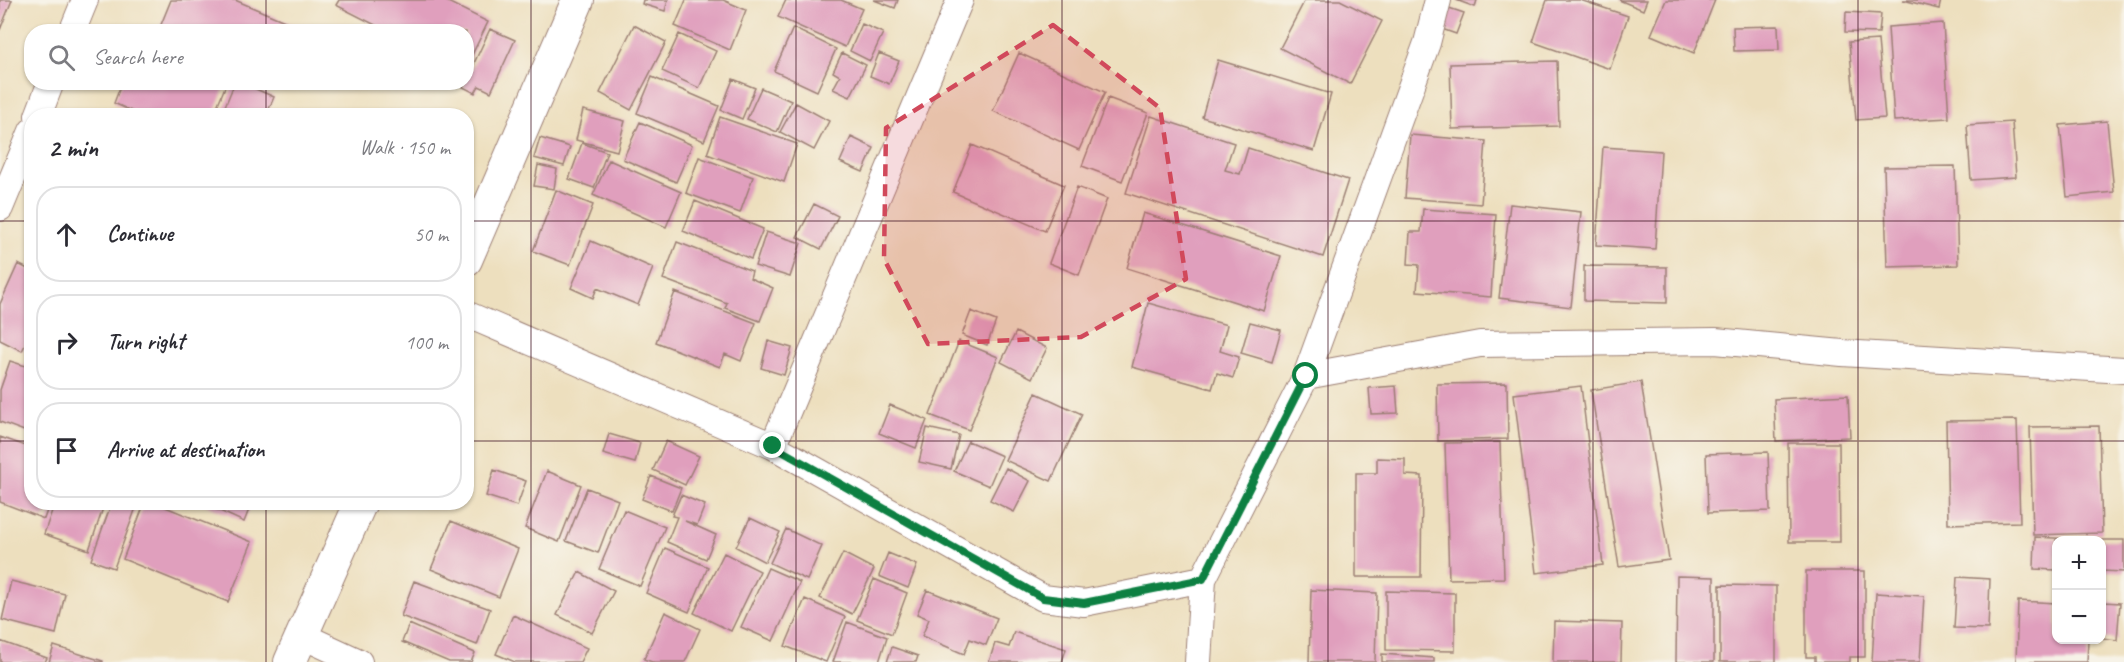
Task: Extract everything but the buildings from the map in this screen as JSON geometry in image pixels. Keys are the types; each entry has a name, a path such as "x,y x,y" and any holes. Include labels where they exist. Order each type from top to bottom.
{"street":[{"path":"75,24 85,0"},
{"path":"474,241 578,0"},
{"path":"773,446 960,0"},
{"path":"1198,662 1203,579 1306,376 1427,43 1437,0"},
{"path":"41,108 48,90"},
{"path":"0,208 24,150"},
{"path":"474,317 773,446 1043,598 1084,603 1203,579"},
{"path":"1306,376 1480,344 1715,341 1842,353 2124,370"},
{"path":"357,510 296,649 359,662"}],"highlighted area":[{"path":"1053,25 1160,108 1186,279 1081,337 928,344 884,259 886,128"}],"route":[{"path":"773,446 1043,598 1084,603 1203,579 1306,376"}]}
